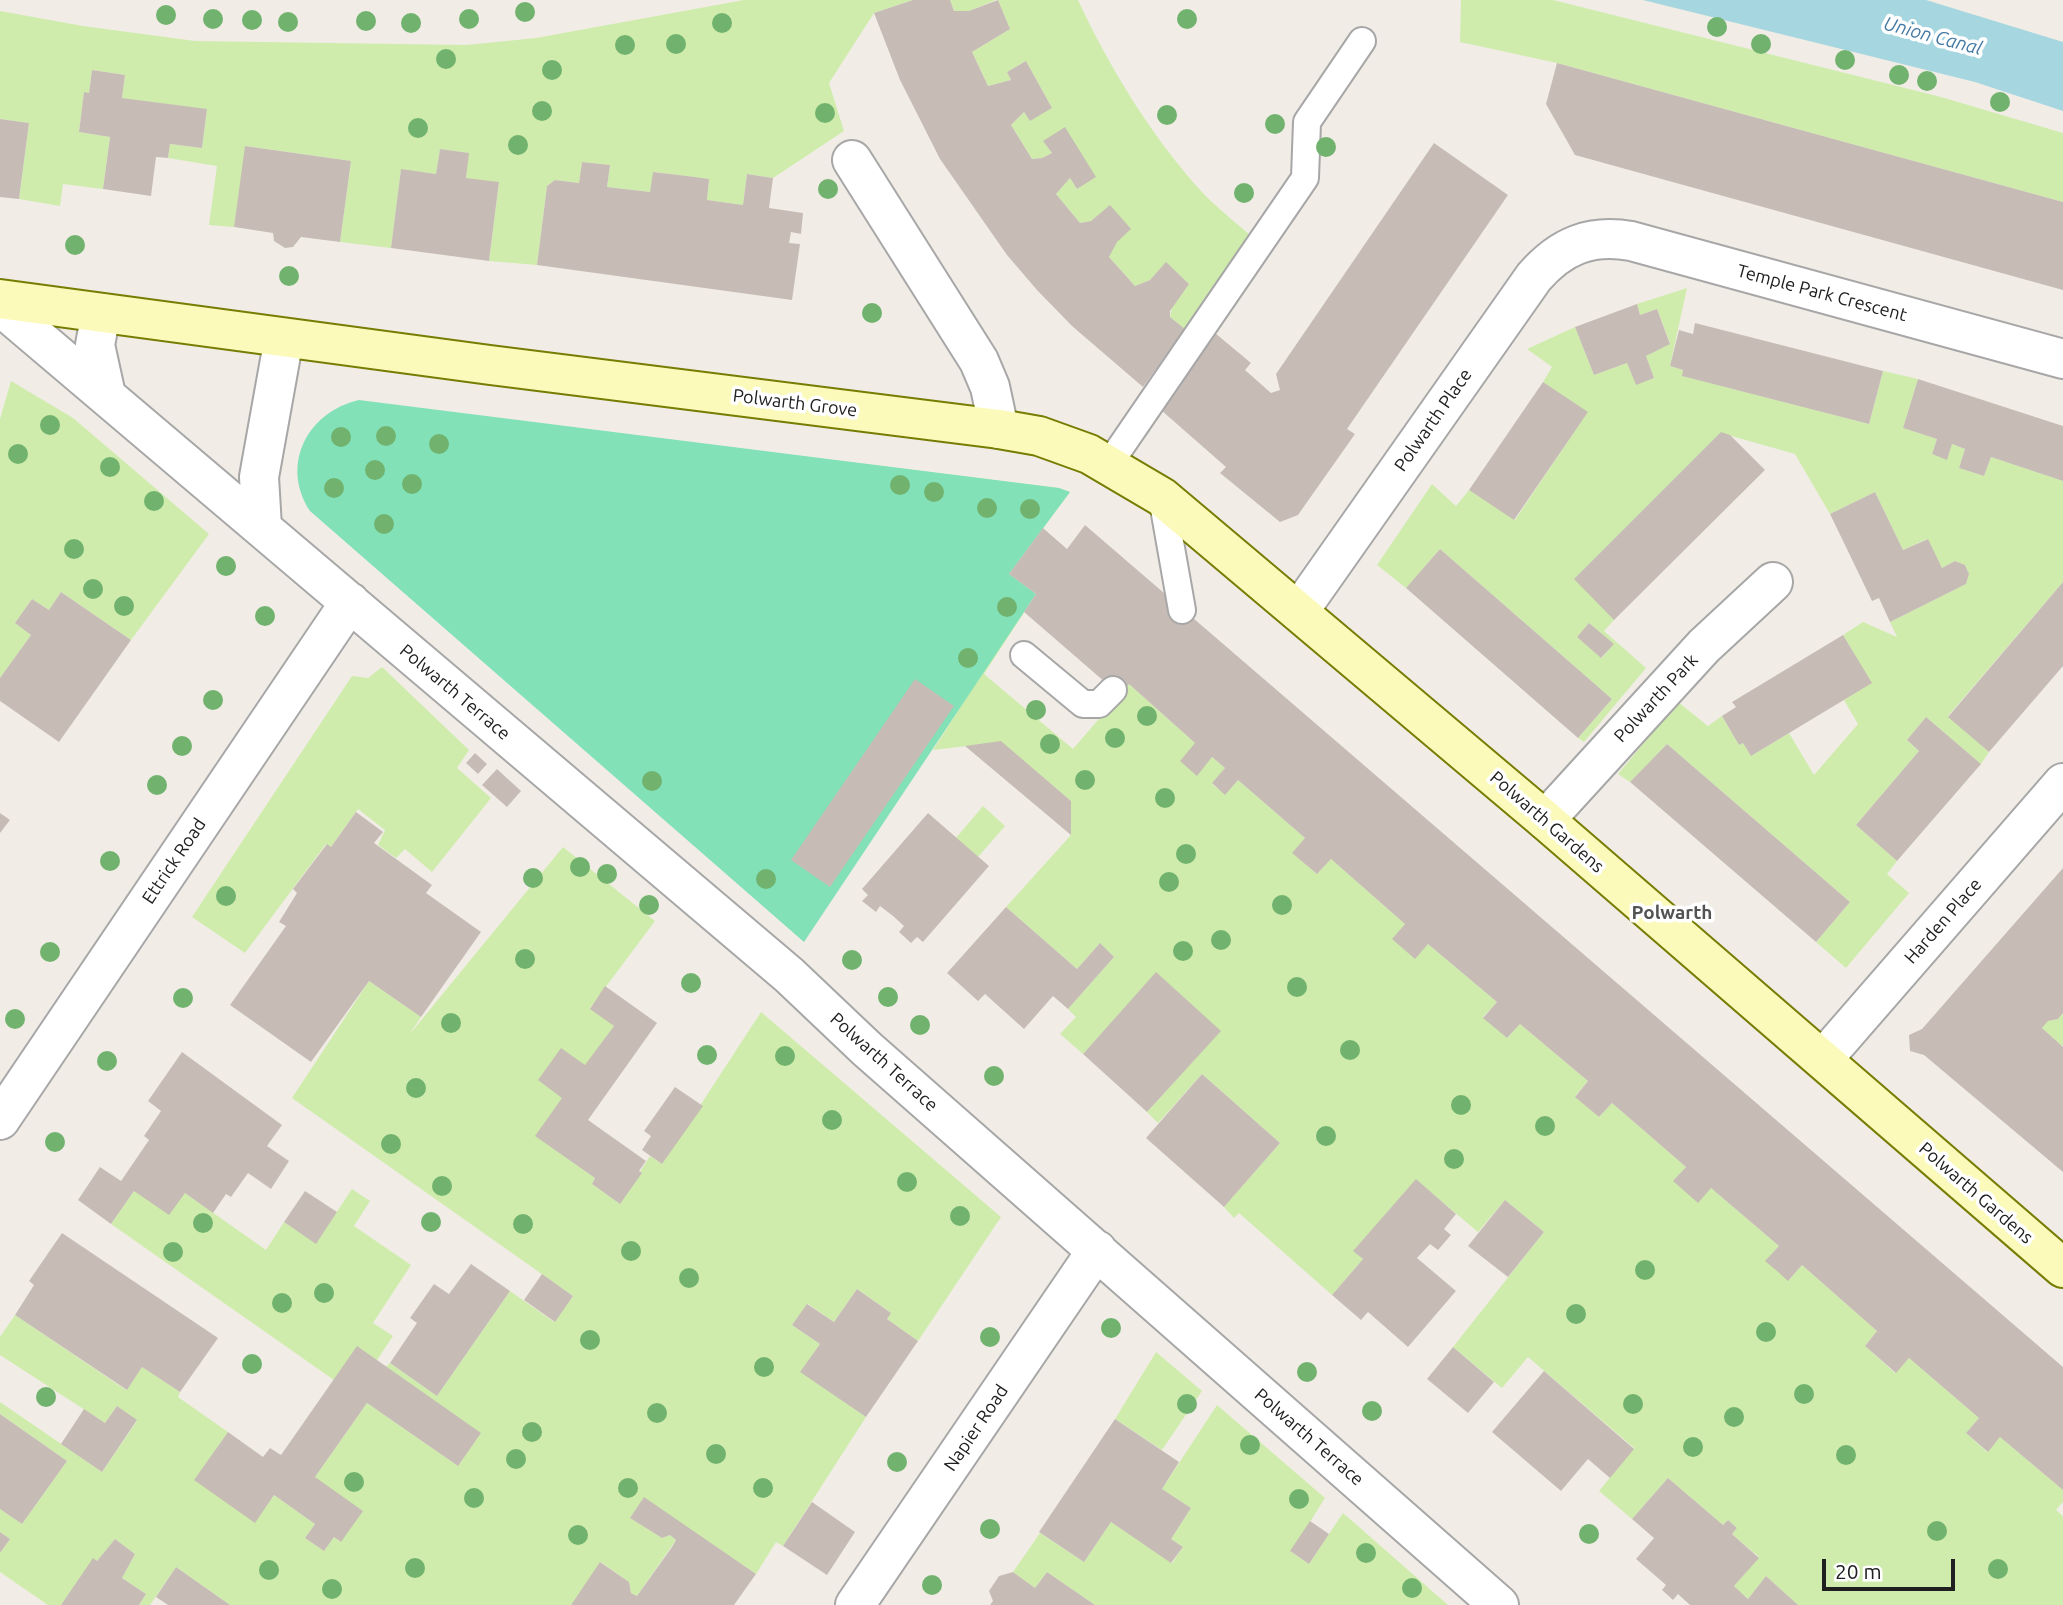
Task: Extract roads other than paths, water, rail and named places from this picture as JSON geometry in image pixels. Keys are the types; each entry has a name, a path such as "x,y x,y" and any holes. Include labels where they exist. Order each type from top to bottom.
{"street":[{"path":"852,160 979,361 990,387 999,429"},
{"name":"Temple Park Crescent","path":"1579,243 1597,239 1631,241 2063,359"},
{"name":"Polwarth Place","path":"1299,611 1534,277 1548,260 1579,243"},
{"path":"0,299 284,338 259,477 262,527"},
{"name":"Polwarth Terrace","path":"0,306 789,975 867,1049 1499,1605"},
{"path":"101,313 95,345 106,395"},
{"name":"Polwarth Grove","path":"284,338 999,429"},
{"name":"Polwarth Gardens","path":"999,429 1059,442 1109,464 1162,497 1545,820 2063,1268"},
{"name":"Polwarth Park","path":"1545,820 1704,646 1773,582"},
{"name":"Ettrick Road","path":"0,1120 349,603"},
{"name":"Harden Place","path":"1823,1059 2063,783"},
{"name":"Napier Road","path":"855,1605 1097,1250"}],"lane":[{"path":"1109,464 1305,178 1307,122 1362,41"},
{"path":"1162,497 1182,610"},
{"path":"1024,655 1083,704 1099,704 1113,690"}],"water":[{"name":"Union Canal","path":"1643,0 1926,0 2063,42 2063,111 1975,82"}],"district":[{"name":"Polwarth","path":"1672,913"}]}
